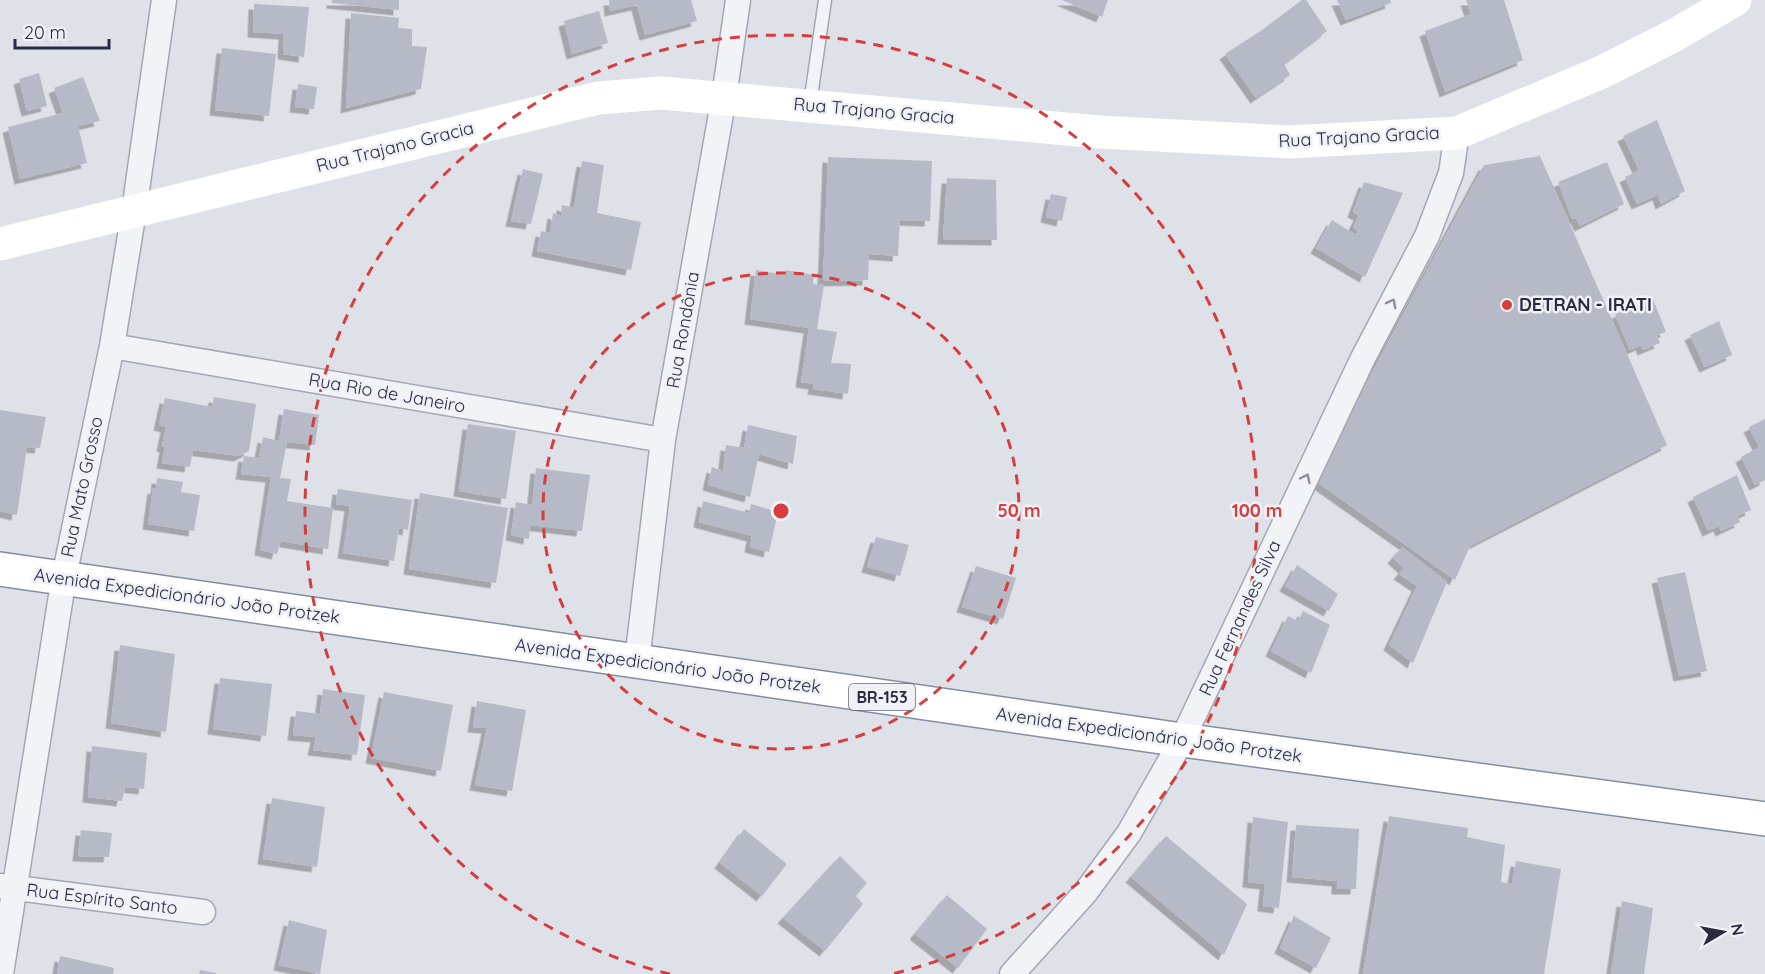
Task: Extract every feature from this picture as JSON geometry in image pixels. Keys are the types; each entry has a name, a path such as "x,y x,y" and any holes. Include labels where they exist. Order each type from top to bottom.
{"main road":[{"name":"Rua Trajano Gracia","path":"0,244 598,98 662,93 1100,132 1289,142 1457,133 1602,72 1673,36 1735,0"},
{"name":"Avenida Expedicionário João Protzek","path":"0,569 1182,740 1765,819"}],"street":[{"name":"Rua Mato Grosso","path":"1,974 7,888 63,577 112,346 134,212 164,0"},
{"name":"Rua Rondônia","path":"637,661 663,440 724,97 738,0"},
{"name":"Rua Fernandes Silva","path":"1012,974 1085,893 1123,842 1182,740 1363,358 1427,236 1451,173 1457,133"},
{"name":"Rua Rio de Janeiro","path":"112,346 663,440"},
{"name":"Rua Espírito Santo","path":"7,888 203,912"}],"lane":[{"path":"810,105 825,0"}],"building":[{"path":"332,0 399,0 399,10 332,3"},
{"path":"609,0 691,0 697,21 645,35 637,5 610,11"},
{"path":"1062,0 1108,0 1102,17"},
{"path":"1302,0 1306,0 1327,31 1284,64 1290,75 1256,98 1225,54"},
{"path":"1337,0 1390,0 1391,3 1346,20"},
{"path":"1466,0 1504,0 1523,60 1445,92 1425,31 1471,14"},
{"path":"254,4 309,7 304,57 283,54 284,34 253,32"},
{"path":"599,11 608,43 572,54 564,21"},
{"path":"351,13 399,18 398,28 412,29 412,46 427,47 421,89 346,108"},
{"path":"222,48 276,54 269,116 215,110"},
{"path":"39,73 47,106 27,111 19,79"},
{"path":"83,77 100,121 78,126 87,163 20,179 8,127 63,113 54,88"},
{"path":"298,84 317,87 314,109 295,107"},
{"path":"1657,120 1685,191 1661,204 1658,195 1637,204 1625,177 1639,170 1623,136"},
{"name":"DETRAN - IRATI","path":"1540,156 1667,445 1470,546 1455,580 1314,480 1484,165"},
{"path":"828,157 932,161 930,221 900,220 898,256 869,254 868,280 823,281"},
{"path":"582,161 604,165 597,213 641,222 631,270 537,251 541,231 550,233 553,213 561,216 562,205 574,208"},
{"path":"1607,162 1624,204 1580,226 1576,218 1572,219 1558,182"},
{"path":"523,169 543,174 531,224 511,221"},
{"path":"947,178 996,180 997,240 943,239"},
{"path":"1364,182 1403,193 1365,277 1316,248 1332,220 1356,235 1358,231 1353,227 1359,215 1353,212"},
{"path":"1051,194 1067,197 1062,221 1046,217"},
{"path":"756,270 785,275 786,270 814,275 813,284 824,285 817,329 837,332 831,363 851,364 848,394 813,389 814,384 801,382 809,328 750,319"},
{"path":"1653,299 1666,332 1657,335 1660,343 1643,350 1641,345 1630,350 1615,314"},
{"path":"1719,321 1732,355 1705,367 1690,335"},
{"path":"214,397 256,404 249,451 239,456 193,450 190,467 162,463 165,447 162,446 166,427 159,425 165,398 212,407"},
{"path":"284,409 319,415 315,445 287,442 280,478 291,479 287,501 333,508 328,549 281,541 277,554 260,550 271,477 241,474 244,456 259,458 263,437 279,441"},
{"path":"0,410 46,417 40,448 27,447 17,515 0,511"},
{"path":"1765,419 1765,480 1755,485 1741,457 1759,447 1749,427"},
{"path":"468,424 516,431 506,499 459,491"},
{"path":"748,425 797,436 793,464 759,454 750,497 708,485 712,467 723,471 726,445 744,448"},
{"path":"536,468 590,475 582,531 530,525 529,539 511,535 516,502 532,505"},
{"path":"1737,475 1751,510 1737,516 1740,522 1721,531 1719,526 1708,531 1693,497"},
{"path":"157,478 183,482 181,492 200,495 194,531 148,524 153,488 156,489"},
{"path":"338,489 412,500 408,530 399,528 394,561 343,553 350,506 336,504"},
{"path":"420,493 508,508 496,583 409,569"},
{"path":"703,501 749,513 751,504 778,512 769,552 750,547 752,536 699,522"},
{"path":"876,537 909,545 900,576 867,567"},
{"path":"1402,547 1447,582 1413,663 1389,645 1417,586 1399,574 1404,568 1393,558"},
{"path":"1297,565 1338,594 1329,611 1285,586"},
{"path":"976,566 1016,578 1003,619 962,607"},
{"path":"1685,572 1707,671 1679,676 1657,578"},
{"path":"1303,611 1330,625 1311,673 1271,651 1288,616 1298,621"},
{"path":"120,645 175,654 166,732 111,723"},
{"path":"220,678 272,684 266,736 213,729"},
{"path":"323,689 365,695 357,755 313,750 316,737 293,735 296,711 320,714"},
{"path":"384,692 453,705 441,771 371,758"},
{"path":"477,701 526,710 512,791 475,785 487,728 473,727"},
{"path":"92,746 147,753 144,789 125,787 122,801 88,797"},
{"path":"272,798 325,807 317,867 263,859"},
{"path":"1389,816 1468,828 1467,837 1505,845 1501,882 1512,884 1516,861 1561,869 1544,974 1363,974"},
{"path":"1253,817 1288,822 1279,908 1263,906 1265,884 1248,882"},
{"path":"1296,825 1359,829 1356,889 1337,889 1337,881 1292,877"},
{"path":"744,829 787,864 762,896 720,863"},
{"path":"81,830 112,833 109,857 78,856"},
{"path":"1166,836 1247,904 1224,955 1131,877"},
{"path":"840,856 867,883 856,896 863,904 825,951 783,918"},
{"path":"947,895 987,929 958,968 915,934"},
{"path":"1622,901 1653,908 1644,974 1611,974"},
{"path":"1294,916 1331,938 1316,968 1280,948"},
{"path":"289,920 327,930 320,974 279,965"},
{"path":"60,956 114,968 113,974 57,974"},
{"path":"200,970 216,973 216,974 199,974"}],"place":[{"name":"DETRAN - IRATI","path":"1507,305"}]}
